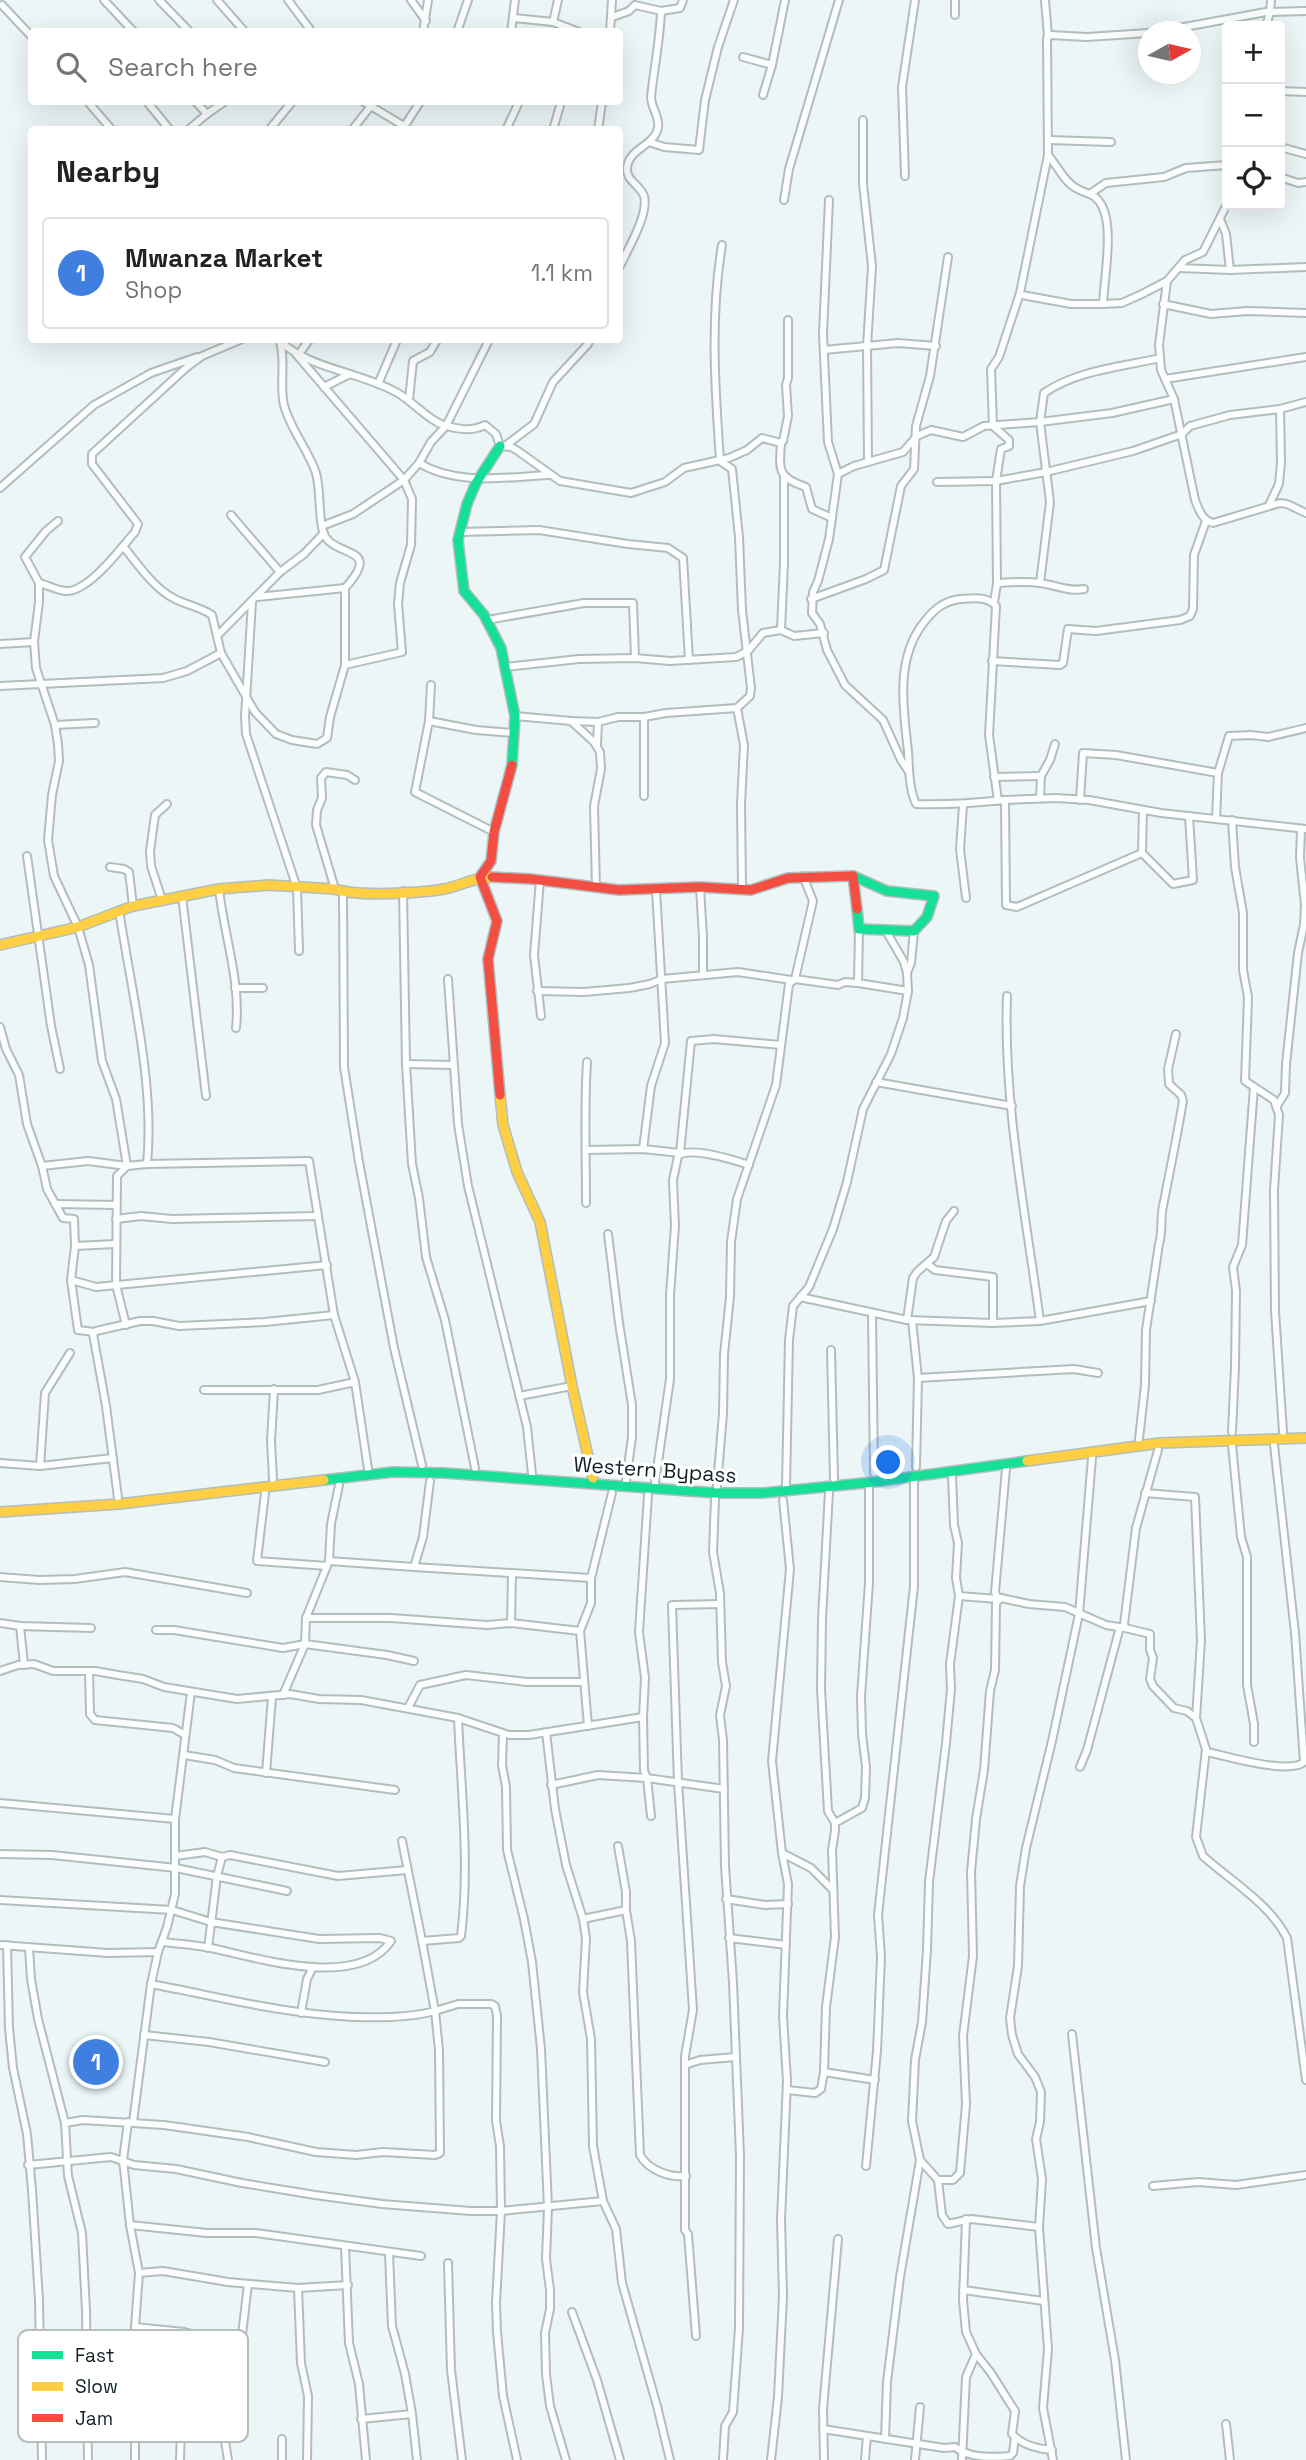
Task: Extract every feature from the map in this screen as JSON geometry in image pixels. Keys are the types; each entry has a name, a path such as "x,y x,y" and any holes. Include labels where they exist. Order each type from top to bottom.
{"street":[{"path":"104,0 130,28"},
{"path":"159,0 186,28"},
{"path":"217,0 242,28"},
{"path":"288,0 309,28"},
{"path":"411,0 426,21"},
{"path":"424,28 428,0"},
{"path":"458,28 468,0"},
{"path":"512,28 515,0"},
{"path":"553,22 558,0"},
{"path":"611,28 612,0"},
{"path":"612,17 629,11 635,5 662,11 680,8 683,0"},
{"path":"649,142 664,148 702,151 705,100 718,47 734,0"},
{"path":"763,95 785,0"},
{"path":"784,200 789,169 839,0"},
{"path":"905,176 902,87 915,0"},
{"path":"955,0 955,15"},
{"path":"1045,0 1048,36 1048,155 1020,293 999,357 991,369 993,426 1009,440 1009,446 1001,449 996,481 997,584 989,735 995,777 1002,800 1006,905 1017,907 1142,853"},
{"path":"1267,21 1271,0"},
{"path":"3,4 28,32"},
{"path":"623,260 644,212 645,198 638,184 629,179 628,164 635,152 655,136 658,127 651,99 662,11"},
{"path":"1201,24 1270,12 1306,11"},
{"path":"514,18 553,22 569,28"},
{"path":"1048,36 1138,34"},
{"path":"743,57 772,65"},
{"path":"1285,90 1306,92"},
{"path":"91,105 109,126"},
{"path":"151,105 167,126"},
{"path":"199,105 207,114"},
{"path":"193,126 220,105"},
{"path":"274,126 290,105"},
{"path":"355,126 371,105"},
{"path":"373,105 400,126"},
{"path":"404,126 418,105"},
{"path":"508,126 518,105"},
{"path":"554,126 560,105"},
{"path":"599,126 602,105"},
{"path":"863,120 863,184 872,266 867,346 868,462"},
{"path":"1048,140 1111,142"},
{"path":"1283,147 1306,154"},
{"path":"1048,155 1070,184 1091,193 1103,207 1108,240 1103,304"},
{"path":"1091,193 1106,183 1164,177 1186,167 1222,164"},
{"path":"779,167 789,169"},
{"path":"1285,179 1298,183 1306,182"},
{"path":"829,200 824,280 824,350 828,442 838,474 829,539 811,599 812,613 824,634 827,650 845,685 883,720 901,760 910,773"},
{"path":"1020,293 1070,304 1122,303 1167,281 1185,260 1199,255 1208,247 1224,210"},
{"path":"1220,219 1226,234 1230,270"},
{"path":"720,461 714,362 718,272 722,245"},
{"path":"811,599 884,570 899,492 914,469 914,440 936,346 948,257"},
{"path":"1179,268 1230,270 1306,267"},
{"path":"1167,281 1159,345 1160,358 1174,399 1195,500 1206,521 1213,523 1269,505 1287,504 1306,513"},
{"path":"1163,304 1211,314 1247,311 1306,313"},
{"path":"788,320 788,416 781,443 780,465 790,482 806,487 812,509 832,518"},
{"path":"0,488 94,405 151,373 233,343"},
{"path":"254,600 345,588 355,577 360,563 350,551 329,541 323,529 317,475 284,406 284,358 280,343"},
{"path":"283,343 312,361 378,384 409,400 446,426 475,430 485,425 496,433 502,446 518,451 549,475 567,483 631,493 665,482 684,468 720,461 747,450 762,438 781,443"},
{"path":"296,352 306,343"},
{"path":"378,384 396,343"},
{"path":"409,400 414,361 430,352 435,343"},
{"path":"218,635 280,572 304,554 323,529 354,514 404,480 446,426 488,343"},
{"path":"480,877 491,861 494,832 514,757 515,716 501,648 486,620 464,591 458,554 460,532 467,504 479,478 502,446 534,424 553,382 588,343"},
{"path":"824,350 898,343 936,346"},
{"path":"296,352 404,480 412,499 411,545 400,583 398,604 402,652 345,665"},
{"path":"38,583 66,591 78,589 88,582 135,532 138,524 92,464 92,454 151,398 202,356"},
{"path":"1040,583 1050,502 1040,422 1044,393 1057,384 1089,373 1160,358"},
{"path":"1165,379 1306,358"},
{"path":"324,387 350,374"},
{"path":"838,474 903,452 914,440 931,430 963,437 984,426 1112,413 1174,399"},
{"path":"937,482 996,481 1046,472 1133,451 1182,434 1190,426 1230,415 1280,409 1306,402"},
{"path":"1269,505 1279,484 1280,409"},
{"path":"515,716 598,722 618,717 737,708 750,696 732,469 720,461"},
{"path":"419,463 430,470 469,478 549,475"},
{"path":"781,630 784,475"},
{"path":"231,515 280,572"},
{"path":"58,521 25,557 38,583 39,602 34,642 40,684 55,725 59,761 52,795 48,840 54,876 78,927 89,965 102,1061 116,1099 127,1166"},
{"path":"992,661 1060,665 1063,663 1069,629 1118,629 1181,620 1190,616 1193,609 1194,555 1206,521"},
{"path":"460,532 538,530 675,551 683,558 689,660"},
{"path":"123,546 158,586 175,600 189,603 212,615 221,653 255,712 276,734 310,744 324,742 327,738 345,665 345,588"},
{"path":"1000,583 1040,583 1074,591 1084,589"},
{"path":"994,602 982,598 967,598 941,605 927,618 905,658 904,713 916,804 963,805 1041,798 1080,800 1304,829 1300,858 1304,924 1298,953 1285,1093 1277,1106"},
{"path":"254,600 245,717 248,743 297,888 299,951"},
{"path":"486,620 584,603 633,603 635,659"},
{"path":"505,667 579,659 670,661 736,657 748,651 763,634 781,630 794,636 824,634"},
{"path":"0,643 34,642"},
{"path":"0,686 163,678 187,671 221,653"},
{"path":"430,685 429,721 415,792 494,832"},
{"path":"737,708 744,745 741,804 742,889"},
{"path":"644,717 644,796"},
{"path":"429,721 475,730 514,733"},
{"path":"571,721 600,752 601,769 594,806 596,888"},
{"path":"597,746 598,722"},
{"path":"55,725 95,723"},
{"path":"1216,819 1218,773 1229,736 1268,737 1306,728"},
{"path":"1041,798 1041,776 1055,744"},
{"path":"1080,800 1083,753 1116,755 1218,773"},
{"path":"355,780 347,775 326,772 321,778 322,799 317,810 316,825 339,890 344,1067 359,1163 394,1348 422,1465"},
{"path":"995,777 1041,776"},
{"path":"162,900 151,866 150,851 155,816 167,804"},
{"path":"963,805 960,849 966,898"},
{"path":"1143,810 1142,853 1173,884 1193,880 1189,816"},
{"path":"1232,820 1236,877 1242,913 1243,970 1248,997 1245,1081 1274,1100 1279,1115 1274,1190 1275,1311 1283,1432"},
{"path":"27,856 51,1026 60,1069"},
{"path":"110,867 124,869 129,873 133,906"},
{"path":"717,1486 723,1413 724,1353 730,1297 731,1242 737,1199 776,1085 793,980 810,922 813,901 803,876"},
{"path":"0,945 78,927 133,906 219,889 270,885 371,894 445,889 480,877 540,880 596,888 758,889 779,880 803,876 853,876 887,891 934,896 927,918 914,931 911,964 907,973"},
{"path":"853,876 859,929 858,983"},
{"path":"480,877 497,921 488,959 503,1125 517,1172 540,1222 593,1478"},
{"path":"540,880 534,955 541,1016"},
{"path":"699,887 703,975"},
{"path":"219,889 237,1010 236,1028"},
{"path":"643,1149 651,1086 664,1043 656,890"},
{"path":"403,891 406,1064 412,1164 426,1257 444,1320 475,1468"},
{"path":"182,896 206,1096"},
{"path":"119,910 145,1080 147,1164"},
{"path":"859,929 914,931"},
{"path":"786,1486 789,1340 793,1306 809,1287 833,1229 847,1182 863,1109 891,1054 903,1018 908,991 904,962 886,931"},
{"path":"537,991 607,990 650,984 662,979 738,972 838,985 845,982 858,983 908,991"},
{"path":"448,979 457,1124 468,1186 527,1427 532,1474"},
{"path":"234,988 263,988"},
{"path":"1007,996 1006,1038 1012,1106 1040,1321"},
{"path":"0,1027 3,1049 19,1074 27,1124 47,1189 63,1218 74,1219 75,1246 71,1280 78,1330 94,1332 153,1321 179,1326 334,1315"},
{"path":"1139,1439 1145,1385 1146,1330 1162,1235 1162,1209 1183,1101 1181,1095 1169,1084 1168,1069 1176,1034"},
{"path":"655,1483 670,1379 670,1295 675,1226 673,1180 680,1153 691,1041 714,1039 781,1045"},
{"path":"586,1203 584,1112 587,1062"},
{"path":"406,1064 453,1065"},
{"path":"876,1082 1012,1106"},
{"path":"1232,1432 1236,1291 1233,1267 1242,1245 1254,1087"},
{"path":"586,1150 643,1149 718,1156 749,1165"},
{"path":"42,1166 88,1161 127,1166 306,1160 310,1164 334,1315 355,1382 368,1469"},
{"path":"126,1325 116,1285 115,1244 117,1176 127,1166"},
{"path":"55,1204 116,1205"},
{"path":"916,1467 918,1378 909,1320 913,1279 934,1257 946,1221 954,1211"},
{"path":"116,1219 141,1216 172,1219 318,1216"},
{"path":"608,1234 618,1323 632,1405 632,1437 626,1481"},
{"path":"75,1246 115,1244"},
{"path":"927,1264 935,1270 993,1277 993,1322"},
{"path":"71,1280 96,1287 327,1265"},
{"path":"800,1297 909,1320 993,1322 1040,1321 1150,1301"},
{"path":"872,1314 874,1473"},
{"path":"94,1332 93,1343 118,1498"},
{"path":"831,1350 834,1479"},
{"path":"40,1466 45,1393 70,1353"},
{"path":"918,1378 1073,1369 1098,1373"},
{"path":"204,1390 318,1390 355,1382"},
{"path":"519,1396 572,1386"},
{"path":"273,1479 271,1441 274,1389"},
{"name":"Western Bypass","path":"0,1512 119,1504 393,1472 444,1473 716,1493 763,1493 874,1482 1160,1443 1306,1438"},
{"path":"1232,1445 1241,1537 1247,1557 1247,1685 1254,1724 1254,1742"},
{"path":"1207,1752 1254,1762 1300,1766 1304,1762 1295,1633 1274,1445"},
{"path":"1080,1767 1123,1628 1136,1528 1158,1450"},
{"path":"0,1463 40,1466 113,1458"},
{"path":"1053,2460 1043,2399 1048,2350 1040,2227 1042,2179 1036,2139 1041,2122 1041,2092 1035,2077 1017,2054 1010,2018 1018,1966 1020,1886 1026,1848 1079,1614 1088,1526 1091,1458"},
{"path":"938,2180 953,2180 960,2173 967,2104 963,2036 973,1956 971,1872 984,1770 990,1691 995,1670 998,1599 995,1592 1006,1469"},
{"path":"885,2439 888,2370 900,2277 920,2160 912,2121 915,2060 922,2022 929,1882 946,1743 951,1689 950,1664 959,1596 952,1476"},
{"path":"414,1567 423,1537 430,1481"},
{"path":"866,2166 875,2080 881,1957 878,1915 915,1586 914,1481"},
{"path":"283,1695 305,1644 306,1618 328,1564 331,1524 339,1485"},
{"path":"835,1823 862,1808 865,1798 866,1766 861,1696 869,1594 869,1487"},
{"path":"787,2090 819,2092 824,2072 826,2007 835,1937 832,1850 835,1823 828,1811 821,1689 829,1492"},
{"path":"265,1493 257,1561 591,1578"},
{"path":"588,1726 580,1631 591,1603 591,1578 612,1493"},
{"path":"1145,1493 1195,1497 1201,1640 1196,1718 1207,1752 1197,1827 1199,1848 1203,1856 1258,1902 1287,1938 1306,2080"},
{"path":"648,1495 639,1632 645,1678 644,1771 651,1816"},
{"path":"715,1499 713,1552 726,1686 720,1714 726,1899 733,1983 740,2155 739,2328 733,2412 725,2426 723,2460"},
{"path":"771,2460 778,2397 783,2296 781,2220 787,2090 783,2016 788,1884 772,1761 790,1569 783,1500"},
{"path":"0,1577 39,1580 125,1572 247,1593"},
{"path":"511,1623 512,1573"},
{"path":"959,1596 1065,1607 1123,1628 1150,1634 1153,1658 1150,1679 1153,1686 1174,1708 1187,1711 1196,1718"},
{"path":"696,2336 688,2234 685,2230 685,2065 693,2010 678,1782 672,1605 720,1604"},
{"path":"306,1618 391,1618 487,1625 511,1623 580,1631"},
{"path":"0,1623 91,1628"},
{"path":"20,1626 24,1665"},
{"path":"156,1630 174,1630 283,1647 305,1644 387,1654 414,1661"},
{"path":"0,1671 34,1664 53,1671 89,1671 144,1679 164,1687 237,1699 283,1695 361,1700 458,1718 503,1734 546,1732 643,1717"},
{"path":"89,1671 90,1714 95,1720 173,1728 185,1735"},
{"path":"408,1708 420,1685 466,1675 527,1682 583,1682"},
{"path":"135,2330 139,2273 130,2225 123,2160 151,1984 172,1910 176,1868 175,1819 191,1692"},
{"path":"266,1773 272,1697"},
{"path":"422,1941 461,1936 464,1917 463,1826 458,1718"},
{"path":"546,1732 551,1785 566,1865 583,1919 586,1938 583,1992 591,2031 594,2156 603,2201 616,2229 622,2283 670,2460"},
{"path":"503,1734 507,1850 532,1962 541,2049 548,2207 546,2259 550,2308 545,2333 546,2375 550,2406 566,2460"},
{"path":"184,1755 215,1760 234,1768 395,1790"},
{"path":"551,1785 598,1775 647,1778 724,1789"},
{"path":"0,1804 175,1819"},
{"path":"65,2123 83,2120 131,2122 248,2137 316,2152 438,2155 441,2131 435,2011 402,1841"},
{"path":"618,1846 631,1941 640,2155 644,2163 663,2172 674,2177 686,2176"},
{"path":"176,1856 205,1852 222,1857 230,1855 338,1876 407,1870"},
{"path":"782,1853 811,1868 832,1889"},
{"path":"0,1854 52,1855 176,1868 287,1891"},
{"path":"208,1948 222,1857"},
{"path":"726,1899 765,1905 788,1903"},
{"path":"0,1900 172,1910 211,1922 319,1939 380,1938 391,1941 372,1960 357,1965 313,1967 163,1942"},
{"path":"583,1919 625,1910"},
{"path":"729,1938 786,1945"},
{"path":"40,2330 27,2134 13,2068 3,1945 108,1953 158,1952"},
{"path":"29,1948 38,2019 65,2123 68,2176 82,2233 86,2330"},
{"path":"301,2013 307,1979 313,1967"},
{"path":"151,1984 263,2008 376,2018 414,2015 458,2004 495,2006 496,2120 500,2146 501,2211 497,2332 503,2396 517,2460"},
{"path":"1072,2034 1096,2248 1115,2360 1126,2460"},
{"path":"144,2035 209,2042 325,2062"},
{"path":"685,2065 700,2060 736,2057"},
{"path":"824,2072 875,2080"},
{"path":"29,2165 111,2157 134,2165 176,2169 242,2183 351,2200 471,2211 501,2211 603,2201"},
{"path":"920,2160 938,2180 944,2220 948,2224 965,2219 1040,2227"},
{"path":"1153,2186 1181,2182 1236,2185 1306,2175"},
{"path":"962,2457 1013,2456 1015,2437 1012,2431 1016,2416 1013,2407 976,2354 966,2332 963,2290 965,2219"},
{"path":"130,2225 207,2232 256,2233 421,2256"},
{"path":"824,2460 823,2429 838,2239"},
{"path":"345,2247 349,2343 358,2376 366,2460"},
{"path":"389,2253 392,2326 405,2374 417,2460"},
{"path":"448,2263 451,2370 462,2460"},
{"path":"139,2273 163,2271 248,2284 299,2288 348,2285"},
{"path":"242,2330 248,2284"},
{"path":"299,2288 302,2363 308,2396 307,2460"},
{"path":"963,2290 1044,2301"},
{"path":"572,2312 594,2371 620,2460"},
{"path":"135,2327 164,2330"},
{"path":"962,2457 966,2377 976,2354"},
{"path":"915,2460 920,2407"},
{"path":"361,2419 412,2414"},
{"path":"1226,2424 1230,2460"},
{"path":"823,2429 944,2448 956,2447 962,2457"},
{"path":"865,2460 867,2436"},
{"path":"1015,2437 1032,2446 1052,2450"},
{"path":"282,2439 282,2460"},
{"path":"42,2442 42,2460"},
{"path":"88,2442 88,2460"},
{"path":"134,2442 135,2460"},
{"path":"180,2442 180,2460"},
{"path":"225,2442 228,2460"}],"traffic: fast":[{"path":"500,446 476,483 467,504 458,540 464,591 484,615 501,648 515,716 512,765"},
{"path":"853,876 887,891 934,896 927,917 914,931 859,929 857,909"},
{"path":"324,1480 393,1472 444,1473 716,1493 763,1493 874,1482 1027,1461"}],"traffic: slow":[{"path":"0,945 78,927 133,906 219,889 269,885 373,894 405,893 444,889 479,878 492,877"},
{"path":"500,1095 503,1125 517,1172 540,1222 593,1478"},
{"path":"1027,1461 1160,1443 1306,1438"},
{"path":"0,1512 119,1504 324,1480"}],"traffic: jam":[{"path":"500,1095 488,959 497,921 480,877 491,861 494,832 512,765"},
{"path":"492,877 619,890 700,887 751,890 788,878 853,876 857,909"}],"place":[{"name":"Mwanza Market","path":"96,2062"}]}
